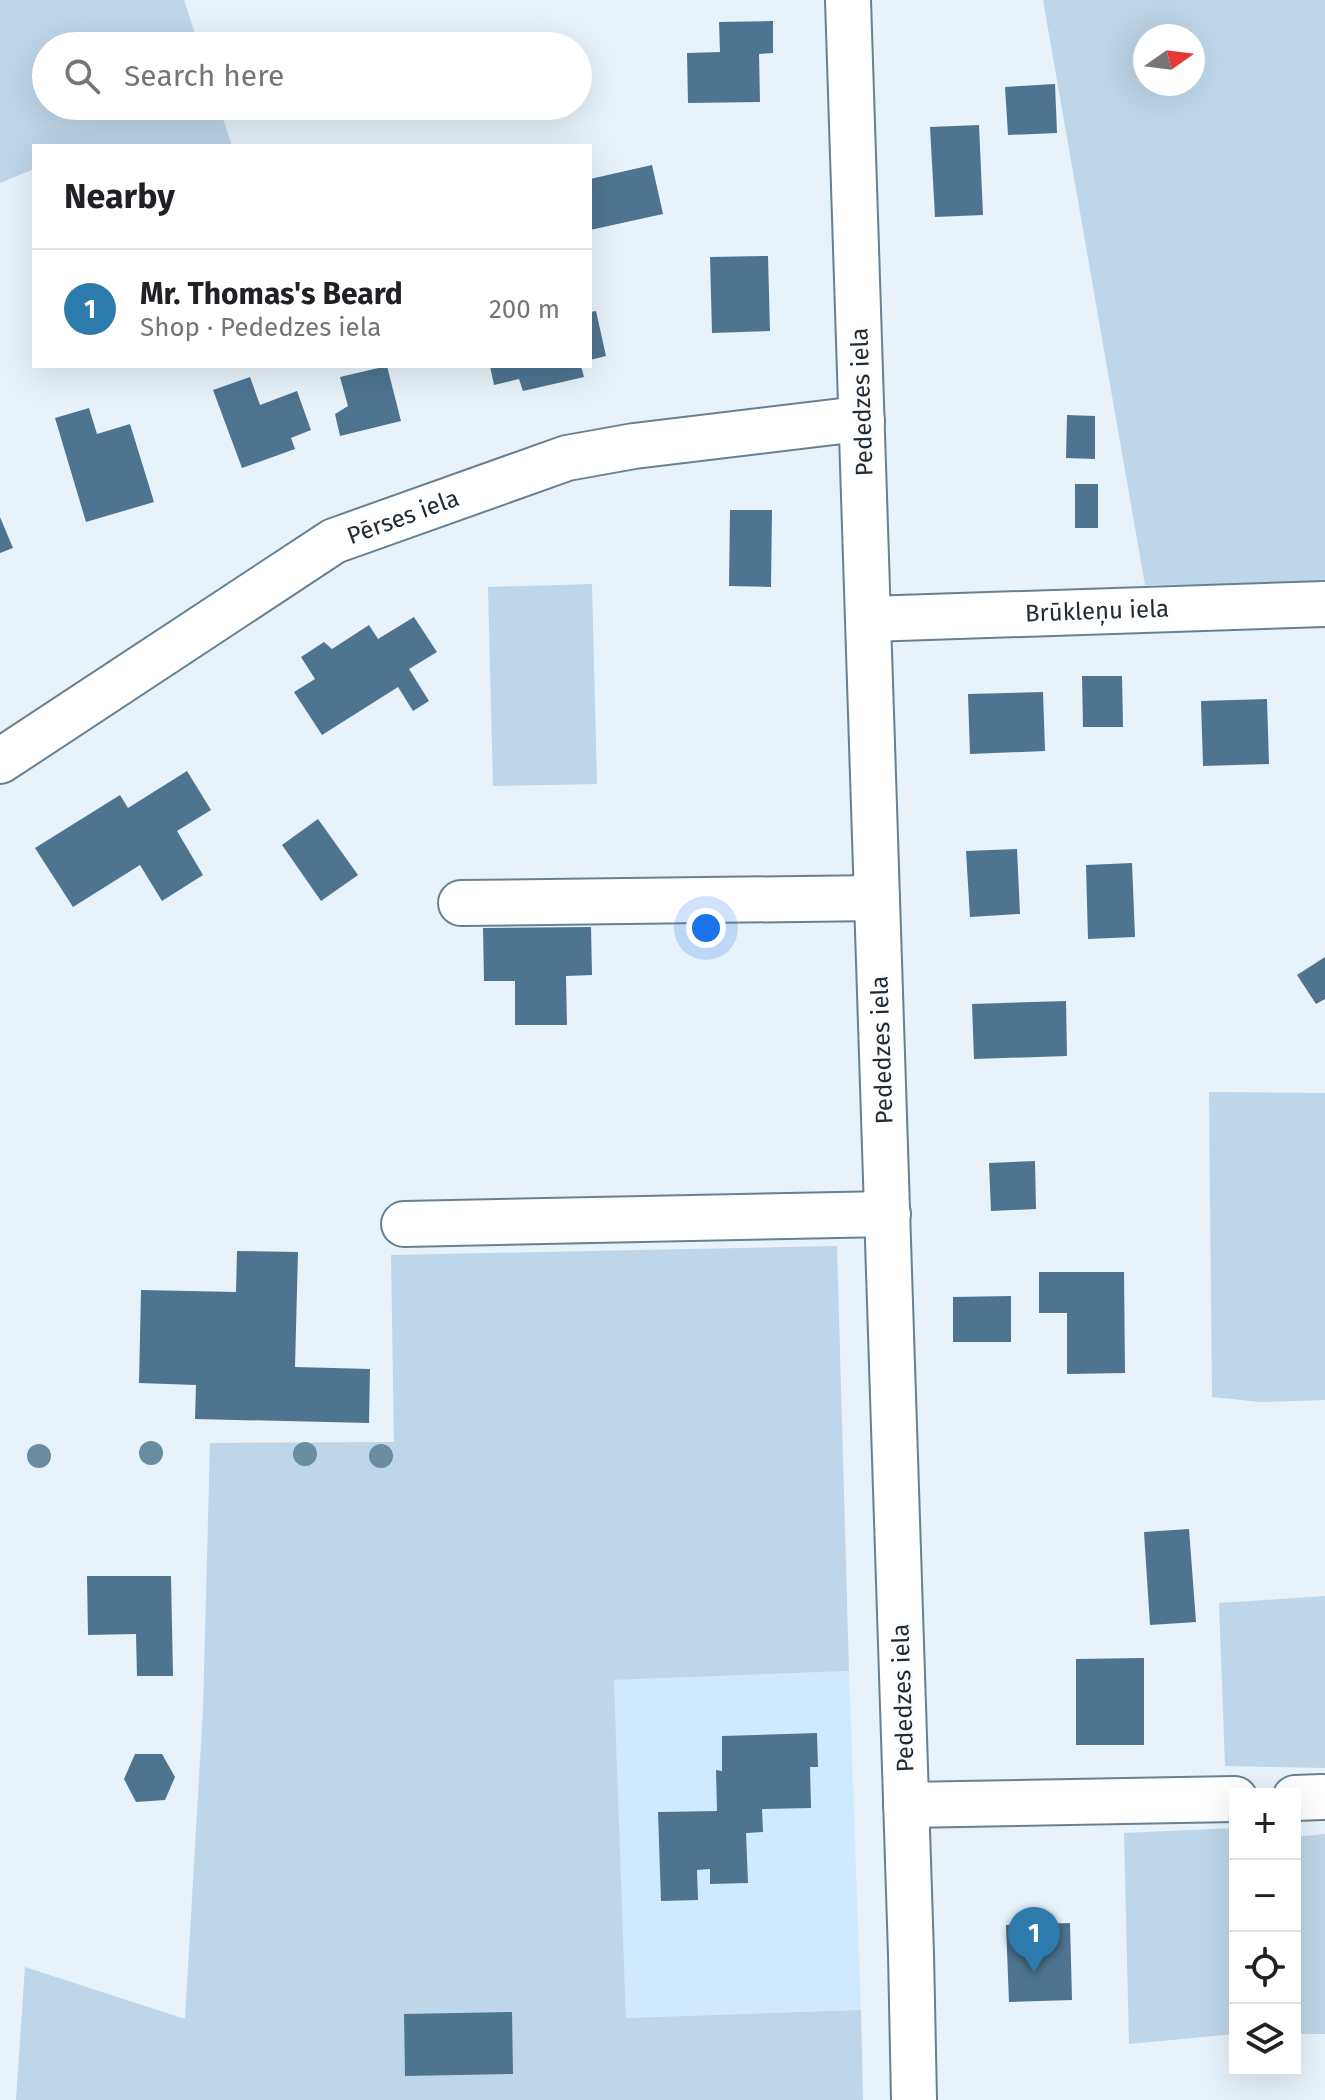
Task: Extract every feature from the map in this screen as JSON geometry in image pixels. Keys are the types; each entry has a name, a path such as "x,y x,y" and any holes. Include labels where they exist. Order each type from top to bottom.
{"street":[{"name":"Pededzes iela","path":"848,0 914,2100"},
{"name":"Pērses iela","path":"0,761 334,541 567,458 634,446 862,421"},
{"name":"Brūkleņu iela","path":"869,619 1325,604"},
{"path":"461,903 877,898"},
{"path":"404,1224 888,1214"},
{"path":"906,1805 1229,1799"}],"shaded area":[{"path":"0,0 184,0 194,32 32,32 32,120 224,120 231,144 32,144 32,170 0,183"},
{"path":"1043,0 1325,0 1325,583 1145,585"},
{"path":"592,584 597,784 493,786 488,587"},
{"path":"1209,1092 1325,1093 1325,1400 1260,1402 1212,1397"},
{"path":"837,1246 849,1671 614,1680 626,2018 861,2010 863,2100 16,2100 25,1967 185,2019 203,1709 210,1443 394,1442 391,1255"},
{"path":"1325,1596 1325,1768 1225,1766 1219,1603"},
{"path":"849,1671 861,2010 626,2018 614,1680"},
{"path":"1229,1828 1229,2035 1129,2044 1124,1833"},
{"path":"1325,1834 1325,2034 1301,2034 1301,1836"}],"building":[{"path":"773,21 773,53 759,54 760,102 688,103 687,53 720,52 719,22"},
{"path":"1055,84 1057,133 1008,135 1005,87"},
{"path":"979,125 983,215 935,217 930,127"},
{"path":"652,165 663,214 592,230 592,179"},
{"path":"768,256 770,331 712,333 710,257"},
{"path":"596,311 606,356 592,360 592,312"},
{"path":"388,368 401,421 340,436 335,414 348,406 340,377"},
{"path":"490,368 582,368 584,377 523,391 519,379 494,385"},
{"path":"250,377 260,405 297,391 311,430 291,438 295,449 242,468 213,390"},
{"path":"89,408 97,434 130,424 154,502 86,522 55,418"},
{"path":"1067,415 1095,416 1095,459 1066,458"},
{"path":"1075,484 1098,484 1098,528 1075,528"},
{"path":"730,510 772,510 771,587 729,586"},
{"path":"0,517 13,548 0,553"},
{"path":"414,617 437,652 409,669 429,701 413,711 398,687 322,735 294,692 315,679 301,657 324,642 332,649 369,625 378,639"},
{"path":"1082,676 1122,676 1123,727 1083,727"},
{"path":"1043,692 1045,751 970,754 968,694"},
{"path":"1267,699 1269,764 1203,766 1201,701"},
{"path":"187,771 211,810 177,831 203,875 162,901 140,865 73,907 35,848 120,795 128,808"},
{"path":"318,819 358,875 321,901 282,845"},
{"path":"1017,849 1020,914 970,917 966,851"},
{"path":"1132,863 1135,937 1088,939 1086,865"},
{"path":"591,927 592,975 566,976 567,1025 515,1025 515,981 484,981 483,928"},
{"path":"1325,957 1325,999 1316,1004 1297,975"},
{"path":"1066,1001 1067,1056 974,1059 972,1004"},
{"path":"1035,1161 1036,1209 991,1211 989,1163"},
{"path":"237,1251 298,1252 295,1367 370,1369 369,1423 195,1419 196,1385 139,1383 141,1290 236,1292"},
{"path":"1039,1272 1124,1272 1125,1373 1067,1374 1067,1313 1039,1313"},
{"path":"1011,1296 1011,1342 953,1342 953,1297"},
{"path":"1189,1529 1196,1622 1150,1625 1144,1532"},
{"path":"87,1576 171,1576 173,1676 137,1676 136,1634 88,1635"},
{"path":"1144,1658 1144,1745 1076,1745 1076,1659"},
{"path":"817,1733 818,1767 810,1767 811,1808 762,1809 763,1832 746,1833 748,1883 710,1884 710,1869 697,1870 698,1900 661,1901 658,1812 717,1811 716,1770 722,1771 722,1736"},
{"path":"135,1754 162,1754 175,1777 165,1800 136,1802 124,1779"},
{"path":"1070,1923 1072,2000 1009,2002 1006,1925"},
{"path":"512,2012 513,2074 405,2076 404,2014"}],"place":[{"name":"Mr. Thomas's Beard","path":"1034,1973"}]}
